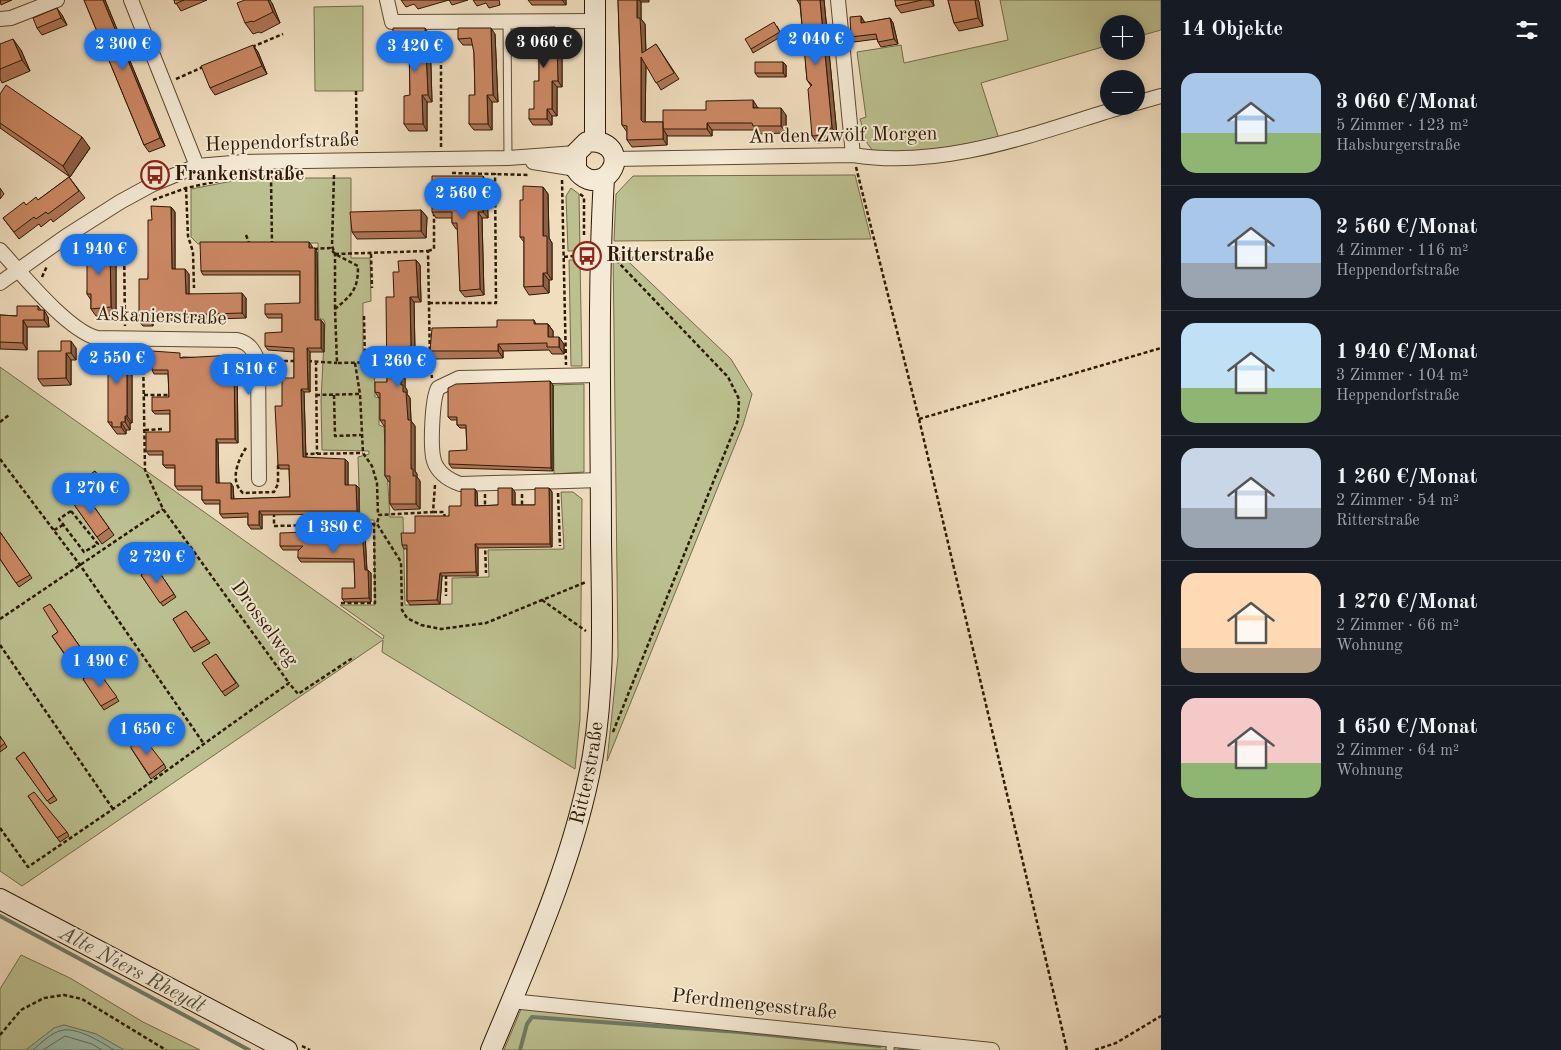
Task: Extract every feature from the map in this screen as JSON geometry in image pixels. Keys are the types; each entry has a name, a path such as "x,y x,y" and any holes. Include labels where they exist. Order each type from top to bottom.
{"main road":[{"path":"595,0 595,141"},
{"path":"581,175 580,146 595,141 608,146 614,159"},
{"name":"Ritterstraße","path":"491,1050 548,913 572,840 593,756 600,701 602,653 599,374 581,175 612,170 614,159"},
{"path":"0,899 287,1050"}],"street":[{"path":"0,19 11,18 57,0"},
{"path":"131,0 197,166"},
{"path":"387,0 392,22 442,20 595,21"},
{"path":"838,0 853,155"},
{"path":"1145,100 1161,96"},
{"name":"An den Zwölf Morgen","path":"614,159 853,155 870,158 921,158 963,152 1008,141 1100,113"},
{"name":"Heppendorfstraße","path":"0,283 65,237 120,202 153,184 197,166 244,162 508,158 581,175"},
{"path":"0,250 18,271"},
{"name":"Askanierstraße","path":"18,271 64,317 87,335 97,338 237,340 246,343 253,350 258,361 259,479"},
{"path":"599,374 458,378 438,388 434,395 433,413 434,461 446,478 453,482 460,484 601,480"},
{"name":"Pferdmengesstraße","path":"511,1001 890,1045 992,1050"}],"lane":[{"path":"507,20 508,158"}],"path":[{"path":"441,160 442,20"},
{"path":"247,49 283,34"},
{"path":"165,83 210,64"},
{"path":"356,91 357,160"},
{"path":"853,155 919,419 1067,1050"},
{"path":"450,173 533,175"},
{"path":"429,303 496,303 495,173"},
{"path":"325,175 344,174"},
{"path":"263,176 280,175"},
{"path":"334,175 332,246 335,254 337,363"},
{"path":"566,368 562,176 581,175 590,258"},
{"path":"147,202 186,188 245,176"},
{"path":"272,176 271,242 274,250"},
{"path":"186,188 188,236 193,252 194,288"},
{"path":"481,200 495,199"},
{"path":"335,254 371,254 428,251 434,249 433,207"},
{"path":"246,235 249,242"},
{"path":"124,240 125,329 133,329"},
{"path":"314,249 330,248 335,254 358,266 358,283 350,296 335,309"},
{"path":"428,251 432,382"},
{"path":"371,254 372,288"},
{"path":"564,257 590,258 612,256 631,273 728,377 739,399 738,420 613,733"},
{"path":"44,285 41,278 51,262"},
{"path":"364,316 365,362"},
{"name":"Drosselweg","path":"143,348 145,470 163,509 289,683"},
{"path":"919,419 1161,348"},
{"path":"267,361 298,361"},
{"path":"307,361 337,363 391,362"},
{"path":"316,361 318,454"},
{"path":"400,362 430,362"},
{"path":"341,603 375,603 376,524 378,515 377,483 372,466 363,453 360,394 354,363"},
{"path":"316,395 360,394"},
{"path":"144,395 171,395"},
{"path":"334,395 335,436 361,435"},
{"path":"0,422 9,416"},
{"path":"145,430 163,429"},
{"path":"248,441 236,463 237,487 246,495 274,492"},
{"path":"299,455 363,453"},
{"path":"274,497 278,484 277,456"},
{"path":"0,459 80,565 204,744"},
{"path":"433,512 435,485"},
{"path":"558,489 560,546"},
{"path":"485,490 485,518"},
{"path":"522,490 522,509"},
{"path":"274,506 274,526 376,524"},
{"path":"0,619 163,509"},
{"path":"71,511 98,544 84,552 63,525 59,519 71,511"},
{"path":"378,515 444,512 444,521"},
{"path":"376,524 401,562 402,610 407,618 421,625 441,629 486,624 588,582 588,590"},
{"path":"54,530 63,525"},
{"path":"485,536 486,574"},
{"path":"93,547 97,553"},
{"path":"446,568 446,596"},
{"path":"542,600 588,632 588,623"},
{"path":"0,645 113,809"},
{"path":"0,828 28,867 113,809 289,683 298,694 354,657"},
{"path":"0,1035 21,1010 44,998 64,995 82,999 166,1050"},
{"path":"1095,1050 1116,1044 1161,1016"}],"shaded area":[{"path":"1000,0 1161,0 1161,30 1145,34 1145,15 1100,15 1100,48 981,83 999,139 909,154 873,151 867,143 860,119 866,117 857,52 901,45 904,63 1008,40"},
{"path":"363,6 363,91 315,91 314,7"},
{"path":"855,175 871,239 614,241 616,194 633,176"},
{"path":"248,178 351,178 351,258 370,258 371,301 363,303 363,358 374,364 375,397 379,398 379,425 384,427 390,517 403,517 405,605 452,604 452,578 489,577 488,550 564,549 561,492 573,492 582,499 580,719 575,769 382,652 383,640 22,886 0,871 0,367 383,639 384,636 340,605 375,605 374,520 360,520 358,457 369,454 369,451 322,450 321,400 325,323 324,320 319,318 318,243 198,244 191,237 191,189"},
{"path":"571,188 579,194 580,251 568,251 566,196"},
{"path":"613,247 731,359 752,394 743,425 607,761 618,656"},
{"path":"569,260 580,260 582,366 571,366"},
{"path":"584,384 584,472 554,474 553,385"},
{"path":"21,955 70,978 143,1022 200,1050 124,1050 96,1034 64,1025 54,1028 26,1050 0,1050 0,989"},
{"path":"524,1002 992,1050 504,1050"}],"water":[{"path":"64,1025 96,1034 124,1050 26,1050 54,1028"}],"building":[{"path":"84,0 103,0 160,138 144,145"},
{"path":"174,0 184,0 175,4"},
{"path":"245,0 268,0 273,12 253,22 245,23 237,3"},
{"path":"618,0 637,0 637,18 640,18 642,53 656,44 674,73 656,83 641,57 641,120 643,122 663,122 663,139 627,140 627,126 622,125"},
{"path":"800,0 820,0 832,128 825,129 825,135 812,136 808,89 812,85 807,80 803,36 797,37 796,26 802,25"},
{"path":"895,0 922,0 896,6"},
{"path":"948,0 975,0 978,18 954,23"},
{"path":"57,8 61,18 37,28 33,18"},
{"path":"861,16 861,23 890,18 894,39 878,42 876,34 851,37 850,17"},
{"path":"774,22 780,32 751,49 745,39"},
{"path":"555,27 558,81 552,81 552,109 547,109 547,119 529,119 529,109 534,109 534,81 539,81 539,38 521,38 521,28"},
{"path":"393,28 425,28 428,95 422,95 423,124 404,124 404,96 410,95 409,39 393,39"},
{"path":"458,28 491,28 493,95 487,95 488,124 469,124 469,95 475,95 474,53 471,38 458,39"},
{"path":"13,39 22,60 0,69 0,44"},
{"path":"253,45 262,66 210,88 201,66"},
{"path":"755,62 783,62 783,73 755,73"},
{"path":"6,85 82,137 63,166 0,123 0,94"},
{"path":"753,100 753,108 781,108 781,126 753,126 752,123 707,123 707,129 663,129 663,110 706,110 706,101"},
{"path":"432,176 483,176 483,212 478,212 480,289 460,291 457,223 452,223 452,212 432,212"},
{"path":"69,177 79,191 48,214 46,212 36,219 34,217 14,232 3,218 24,202 26,205 36,197 38,200"},
{"path":"523,186 543,187 543,236 547,236 547,273 543,273 543,286 524,287 524,237 520,237 520,200 523,200"},
{"path":"151,206 171,207 172,269 185,269 186,294 242,293 242,313 150,316 150,321 139,321 139,279 148,279 148,220 152,220"},
{"path":"421,210 421,231 352,232 350,212"},
{"path":"200,242 309,242 309,248 315,248 315,320 321,320 321,348 307,348 308,389 301,389 303,457 345,459 345,485 356,485 357,511 259,511 259,525 248,525 248,513 220,514 220,500 202,500 202,486 175,486 175,465 163,465 163,451 146,451 146,432 170,432 170,410 152,411 152,397 169,397 168,370 152,370 152,351 180,353 180,358 234,355 235,439 216,439 216,483 231,483 231,499 290,497 289,465 278,465 275,406 282,406 282,378 294,378 294,348 265,346 265,333 282,332 282,314 265,314 265,304 300,303 300,271 201,271"},
{"path":"91,244 110,245 111,307 91,309 91,294 87,294 87,258 91,258"},
{"path":"416,260 418,297 410,297 411,346 401,348 401,385 403,385 403,392 406,392 408,420 411,420 411,469 413,469 413,476 416,476 416,504 390,504 390,476 385,476 385,420 380,420 380,393 375,392 375,382 387,382 386,297 394,297 393,272 399,272 398,261"},
{"path":"17,306 38,306 38,310 44,310 44,320 23,320 23,343 0,342 0,315 17,316"},
{"path":"497,320 534,320 534,324 548,324 548,337 559,337 559,347 547,347 547,343 498,344 498,351 430,351 432,328 497,327"},
{"path":"61,341 71,341 71,353 66,353 66,378 38,379 38,351 61,351"},
{"path":"108,346 127,346 127,416 125,416 125,422 121,422 121,427 112,427 112,422 108,422"},
{"path":"550,381 551,468 449,464 449,451 467,450 466,425 457,425 457,417 448,417 448,388 456,384"},
{"path":"95,471 103,485 89,494 80,482"},
{"path":"498,488 512,488 512,505 535,505 535,488 549,488 550,544 475,544 476,572 440,573 437,600 407,601 407,545 402,545 401,533 415,533 415,516 449,516 449,506 461,506 461,489 475,489 475,506 498,505"},
{"path":"85,494 109,528 97,537 73,503"},
{"path":"362,530 365,570 368,570 369,598 342,599 342,588 355,588 354,559 298,558 298,551 303,546 280,546 280,533"},
{"path":"0,532 30,575 16,583 0,559"},
{"path":"155,566 174,594 160,603 141,575"},
{"path":"50,604 85,654 72,664 52,636 58,632 43,608"},
{"path":"186,611 207,639 191,648 173,619"},
{"path":"216,654 236,683 222,692 202,663"},
{"path":"97,670 117,697 101,706 83,679"},
{"path":"0,737 5,743 0,747"},
{"path":"143,737 164,764 149,775 131,748 131,745"},
{"path":"24,752 54,796 47,801 16,758"},
{"path":"34,792 67,832 57,838 28,796"}],"waterway":[{"name":"Alte Niers Rheydt","path":"0,916 249,1050"},
{"path":"520,1050 527,1024 532,1017 739,1032 880,1046"},
{"path":"900,1048 921,1050"}],"place":[{"name":"Frankenstraße","path":"155,175"},
{"name":"Ritterstraße","path":"587,256"}]}
